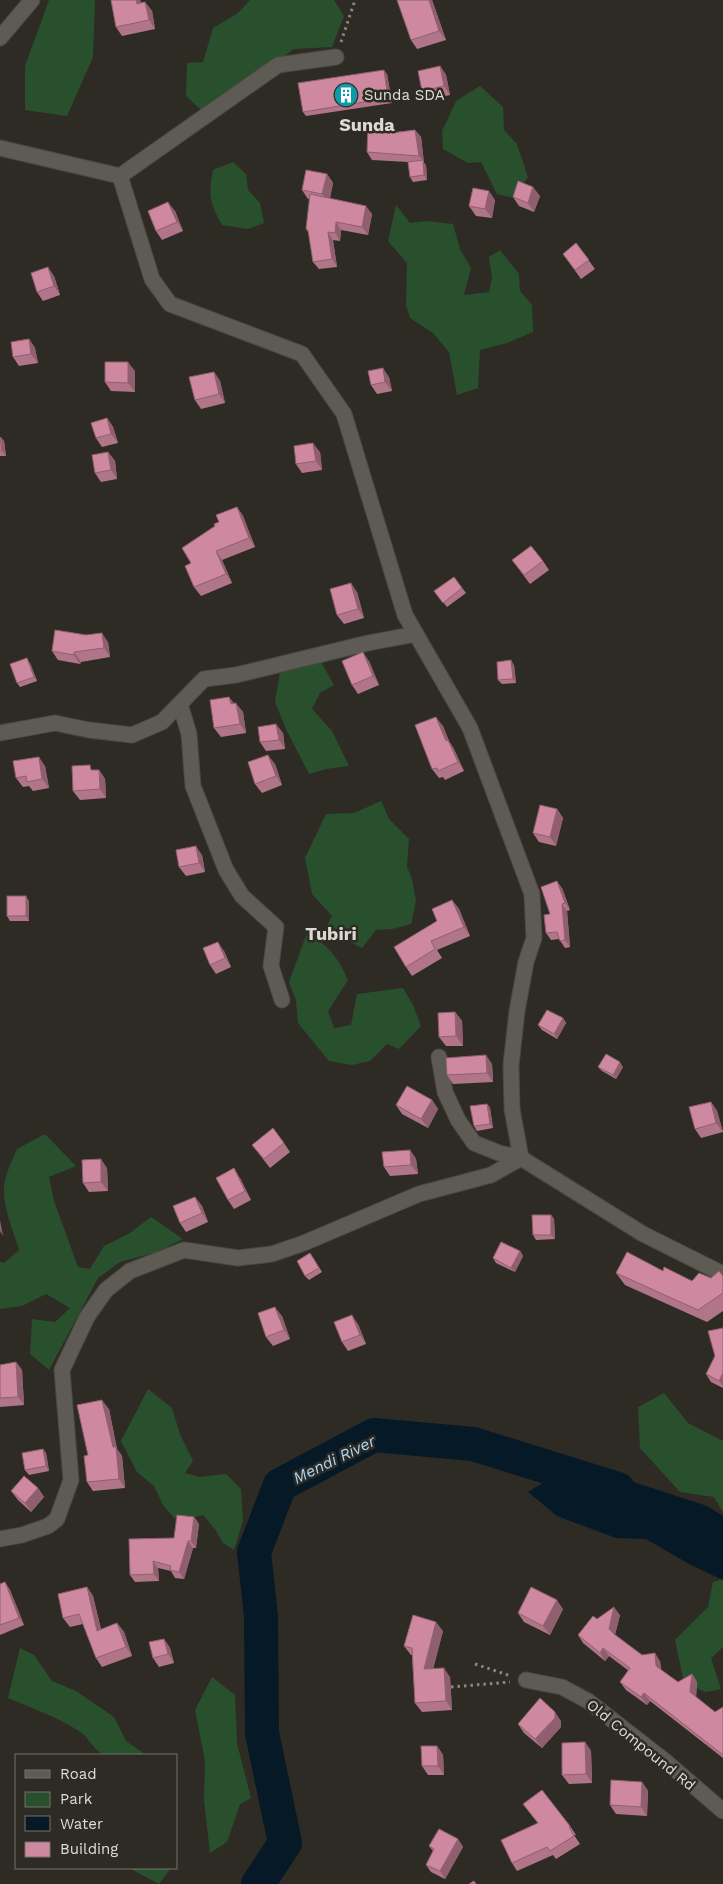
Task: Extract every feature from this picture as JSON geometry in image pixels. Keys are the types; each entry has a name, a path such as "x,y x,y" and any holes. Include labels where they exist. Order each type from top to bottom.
{"street":[{"path":"0,38 32,0"},
{"path":"0,148 120,176 278,65 336,57"},
{"path":"120,176 152,279 170,304 302,354 344,414 405,615 470,728 532,894 534,938 526,962 517,1011 511,1065 512,1109 521,1158"},
{"path":"0,733 55,723 89,730 132,735 162,722 204,679 236,675 368,643 416,634"},
{"path":"180,704 189,734 193,786 226,870 242,896 276,927 271,966 282,1000"},
{"path":"438,1058 445,1092 458,1120 474,1143 499,1153 521,1158 643,1234 723,1274"},
{"path":"0,1539 22,1535 48,1526 57,1520 70,1480 62,1370 87,1317 106,1290 130,1271 184,1250 238,1258 272,1254 304,1243 419,1194 491,1175 521,1158"},
{"name":"Old Compound Rd","path":"526,1680 562,1687 588,1701 665,1761 723,1811"}],"path":[{"path":"336,57 355,0"},
{"path":"475,1664 526,1680"},
{"path":"451,1687 526,1680"}],"green space":[{"path":"49,0 95,0 93,57 67,116 25,110 25,66"},
{"path":"250,0 334,0 344,16 332,47 294,49 236,90 201,110 186,96 187,63 203,62 213,28 238,13"},
{"path":"480,86 503,107 504,130 517,144 528,177 514,198 497,194 481,162 468,163 443,149 442,131 456,101"},
{"path":"233,162 246,174 248,190 260,203 264,223 248,229 222,225 211,199 213,170"},
{"path":"396,205 410,223 427,221 453,224 460,249 471,268 464,295 489,292 492,278 489,257 500,250 519,274 520,291 532,305 533,332 507,343 480,350 478,388 457,395 449,352 433,333 410,318 406,305 407,263 388,241"},
{"path":"321,662 334,685 320,693 312,709 332,731 349,766 326,769 309,774 286,729 275,702 280,672"},
{"path":"381,801 389,819 409,839 407,867 412,879 416,901 411,924 392,929 376,930 362,948 325,929 332,916 312,894 305,858 326,814 354,813"},
{"path":"307,933 332,952 348,980 328,1011 334,1028 351,1025 357,994 403,988 413,1005 421,1026 399,1049 387,1044 370,1061 352,1065 329,1061 298,1023 296,1000 289,982"},
{"path":"45,1134 76,1166 49,1177 54,1201 78,1267 90,1269 104,1246 130,1233 151,1217 183,1239 157,1252 120,1262 98,1278 49,1370 30,1354 32,1319 55,1322 70,1308 46,1294 22,1306 0,1309 0,1262 4,1263 19,1250 5,1203 4,1187 6,1177 17,1149"},
{"path":"148,1389 172,1408 180,1434 193,1461 185,1473 200,1477 226,1474 241,1489 243,1521 234,1550 223,1543 215,1529 203,1515 177,1521 163,1505 154,1486 137,1472 121,1441"},
{"path":"664,1393 688,1423 723,1441 723,1512 714,1497 680,1492 640,1448 638,1407"},
{"path":"723,1579 723,1647 711,1658 721,1689 706,1692 684,1683 675,1640 708,1607 713,1582"},
{"path":"20,1648 34,1655 52,1681 76,1691 114,1717 126,1741 145,1754 102,1754 71,1726 8,1698"},
{"path":"212,1677 235,1695 237,1743 251,1798 240,1804 227,1842 210,1853 204,1800 205,1761 195,1710"},
{"path":"131,1869 170,1869 159,1884"}],"water":[{"path":"600,1471 707,1506 723,1516 723,1580 691,1565 646,1539 616,1538 557,1516 528,1492 546,1481"}],"building":[{"path":"111,0 136,0 137,4 145,2 149,20 116,27"},
{"path":"397,0 429,0 439,31 411,40"},
{"path":"440,66 444,86 422,91 418,71"},
{"name":"Sunda SDA","path":"384,70 388,98 303,112 298,83"},
{"path":"368,124 393,126 392,133 415,130 419,156 367,152"},
{"path":"423,160 424,175 410,177 408,162"},
{"path":"306,170 327,174 322,194 302,190"},
{"path":"518,181 533,187 528,203 513,197"},
{"path":"473,188 489,191 485,209 469,206"},
{"path":"310,194 366,206 362,227 336,222 335,233 328,232 332,259 313,262 308,230 306,229"},
{"path":"168,202 177,222 156,231 148,211"},
{"path":"576,243 589,260 575,270 563,254"},
{"path":"48,267 54,286 37,292 31,273"},
{"path":"29,339 31,354 13,357 11,342"},
{"path":"105,362 128,362 128,383 105,382"},
{"path":"383,368 385,382 371,385 368,371"},
{"path":"214,372 219,394 195,400 189,377"},
{"path":"107,418 111,434 96,438 91,423"},
{"path":"313,443 316,461 296,464 294,446"},
{"path":"108,452 111,470 95,473 92,455"},
{"path":"237,507 249,538 216,551 226,574 194,587 185,566 191,563 182,548 215,526 214,524 219,522 216,515"},
{"path":"531,546 543,561 524,575 512,560"},
{"path":"454,577 462,588 443,603 434,591"},
{"path":"351,583 358,609 337,615 330,589"},
{"path":"55,630 86,635 102,633 104,648 74,652 74,655 52,651"},
{"path":"363,652 373,676 352,685 342,661"},
{"path":"27,658 34,677 17,683 10,664"},
{"path":"511,660 513,679 498,680 497,662"},
{"path":"229,697 231,704 236,703 240,724 214,728 210,700"},
{"path":"436,717 446,741 448,740 458,762 438,771 437,768 432,769 415,725"},
{"path":"276,724 279,740 260,742 258,727"},
{"path":"268,755 276,776 255,784 248,762"},
{"path":"39,757 42,779 27,782 26,776 16,778 13,761"},
{"path":"90,765 91,770 99,770 100,789 73,791 72,766"},
{"path":"540,805 557,809 550,837 533,833"},
{"path":"196,846 199,863 179,867 176,850"},
{"path":"557,881 565,903 562,904 565,940 560,941 557,932 546,933 544,915 550,914 541,887"},
{"path":"7,896 26,896 26,916 7,916"},
{"path":"452,900 464,927 431,941 435,949 406,967 394,947 437,921 432,909"},
{"path":"218,942 225,958 210,965 203,948"},
{"path":"547,1010 563,1018 554,1034 538,1025"},
{"path":"455,1012 456,1036 439,1037 438,1013"},
{"path":"606,1054 620,1062 613,1075 598,1067"},
{"path":"486,1055 487,1073 447,1075 446,1058"},
{"path":"407,1086 432,1100 421,1119 396,1105"},
{"path":"711,1102 716,1123 695,1129 689,1107"},
{"path":"487,1104 490,1124 474,1126 470,1106"},
{"path":"273,1128 284,1143 264,1159 252,1145"},
{"path":"410,1150 411,1165 384,1167 382,1152"},
{"path":"101,1159 101,1182 83,1183 82,1160"},
{"path":"234,1168 245,1191 228,1200 216,1178"},
{"path":"195,1197 202,1213 180,1223 173,1206"},
{"path":"532,1215 551,1215 551,1235 533,1235"},
{"path":"501,1242 520,1251 511,1268 493,1258"},
{"path":"627,1252 663,1271 664,1267 692,1281 699,1273 711,1278 719,1271 723,1276 723,1293 698,1310 616,1273"},
{"path":"310,1253 319,1268 305,1276 297,1261"},
{"path":"275,1307 284,1330 266,1337 258,1313"},
{"path":"352,1315 360,1335 342,1342 334,1322"},
{"path":"723,1328 723,1373 719,1381 706,1374 715,1356 708,1331"},
{"path":"16,1362 18,1397 0,1398 0,1365"},
{"path":"102,1400 113,1447 116,1447 119,1479 87,1482 84,1456 88,1455 77,1405"},
{"path":"43,1449 46,1466 25,1470 22,1453"},
{"path":"24,1476 38,1488 25,1503 11,1491"},
{"path":"177,1515 194,1517 191,1541 188,1541 179,1572 170,1570 171,1566 153,1561 154,1574 130,1575 129,1539 174,1538"},
{"path":"5,1582 19,1618 0,1625 0,1584"},
{"path":"87,1587 97,1631 117,1623 126,1647 96,1658 79,1614 63,1618 58,1594"},
{"path":"531,1587 557,1600 543,1626 518,1613"},
{"path":"614,1607 609,1629 614,1634 642,1655 655,1653 656,1666 678,1682 692,1674 690,1692 715,1712 723,1707 723,1755 644,1693 641,1697 620,1682 630,1668 603,1648 600,1653 578,1635 593,1616 597,1619"},
{"path":"413,1615 436,1622 424,1669 444,1668 446,1701 415,1703 412,1648 404,1646"},
{"path":"164,1639 168,1654 153,1658 149,1642"},
{"path":"540,1698 555,1712 555,1718 535,1739 518,1724"},
{"path":"585,1742 586,1774 562,1775 562,1743"},
{"path":"421,1746 437,1746 438,1766 422,1766"},
{"path":"611,1780 642,1782 641,1807 610,1805"},
{"path":"542,1790 570,1826 574,1836 550,1851 547,1847 512,1863 501,1840 538,1823 523,1804"},
{"path":"439,1829 458,1839 440,1871 426,1865 434,1849 429,1846"}],"waterway":[{"name":"Mendi River","path":"258,1884 285,1843 262,1733 261,1617 254,1552 280,1485 374,1435 473,1444 618,1489"}],"place":[{"name":"Sunda SDA","path":"346,95"}],"district":[{"name":"Sunda","path":"367,125"},
{"name":"Tubiri","path":"331,934"}]}
